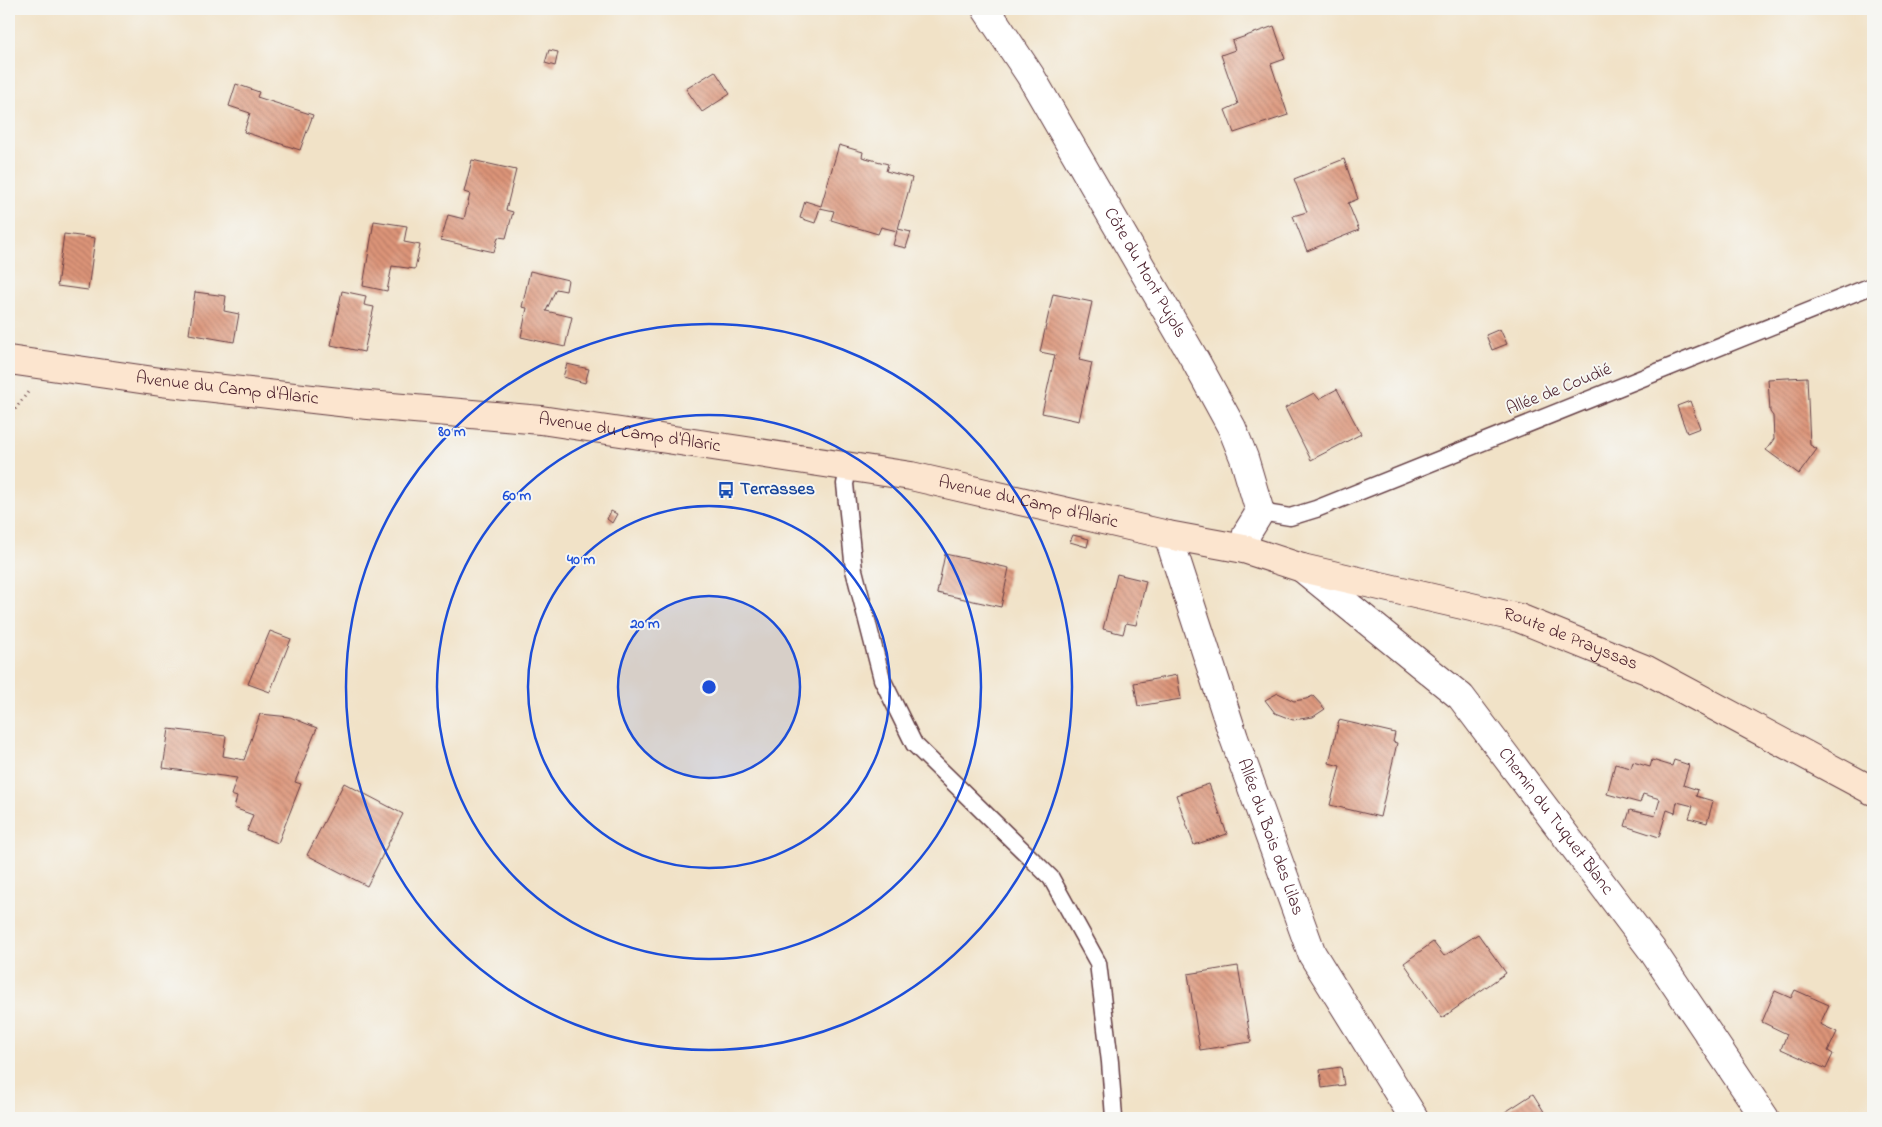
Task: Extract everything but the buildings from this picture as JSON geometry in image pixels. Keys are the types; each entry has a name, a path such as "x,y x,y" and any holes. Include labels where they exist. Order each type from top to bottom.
{"main road":[{"name":"Avenue du Camp d'Alaric","path":"9,360 161,382 357,404 541,420 849,466 911,476 1168,535 1244,549"},
{"name":"Route de Prayssas","path":"1244,549 1302,568 1519,618 1647,670 1873,791"}],"street":[{"name":"Côte du Mont Pujols","path":"986,9 1030,75 1195,360 1235,436 1260,512"},
{"path":"1244,549 1247,533 1260,512"},
{"name":"Allée du Bois des Lilas","path":"1168,535 1234,738 1312,954 1414,1118"},
{"name":"Chemin du Tuquet Blanc","path":"1302,568 1461,697 1652,950 1765,1118"}],"lane":[{"name":"Allée de Coudié","path":"1260,512 1290,517 1316,509 1870,287"},
{"path":"849,466 845,484 854,570 882,679 914,744 1051,878 1098,963 1110,1062 1114,1118"}],"place":[{"name":"Terrasses","path":"726,490"}]}
